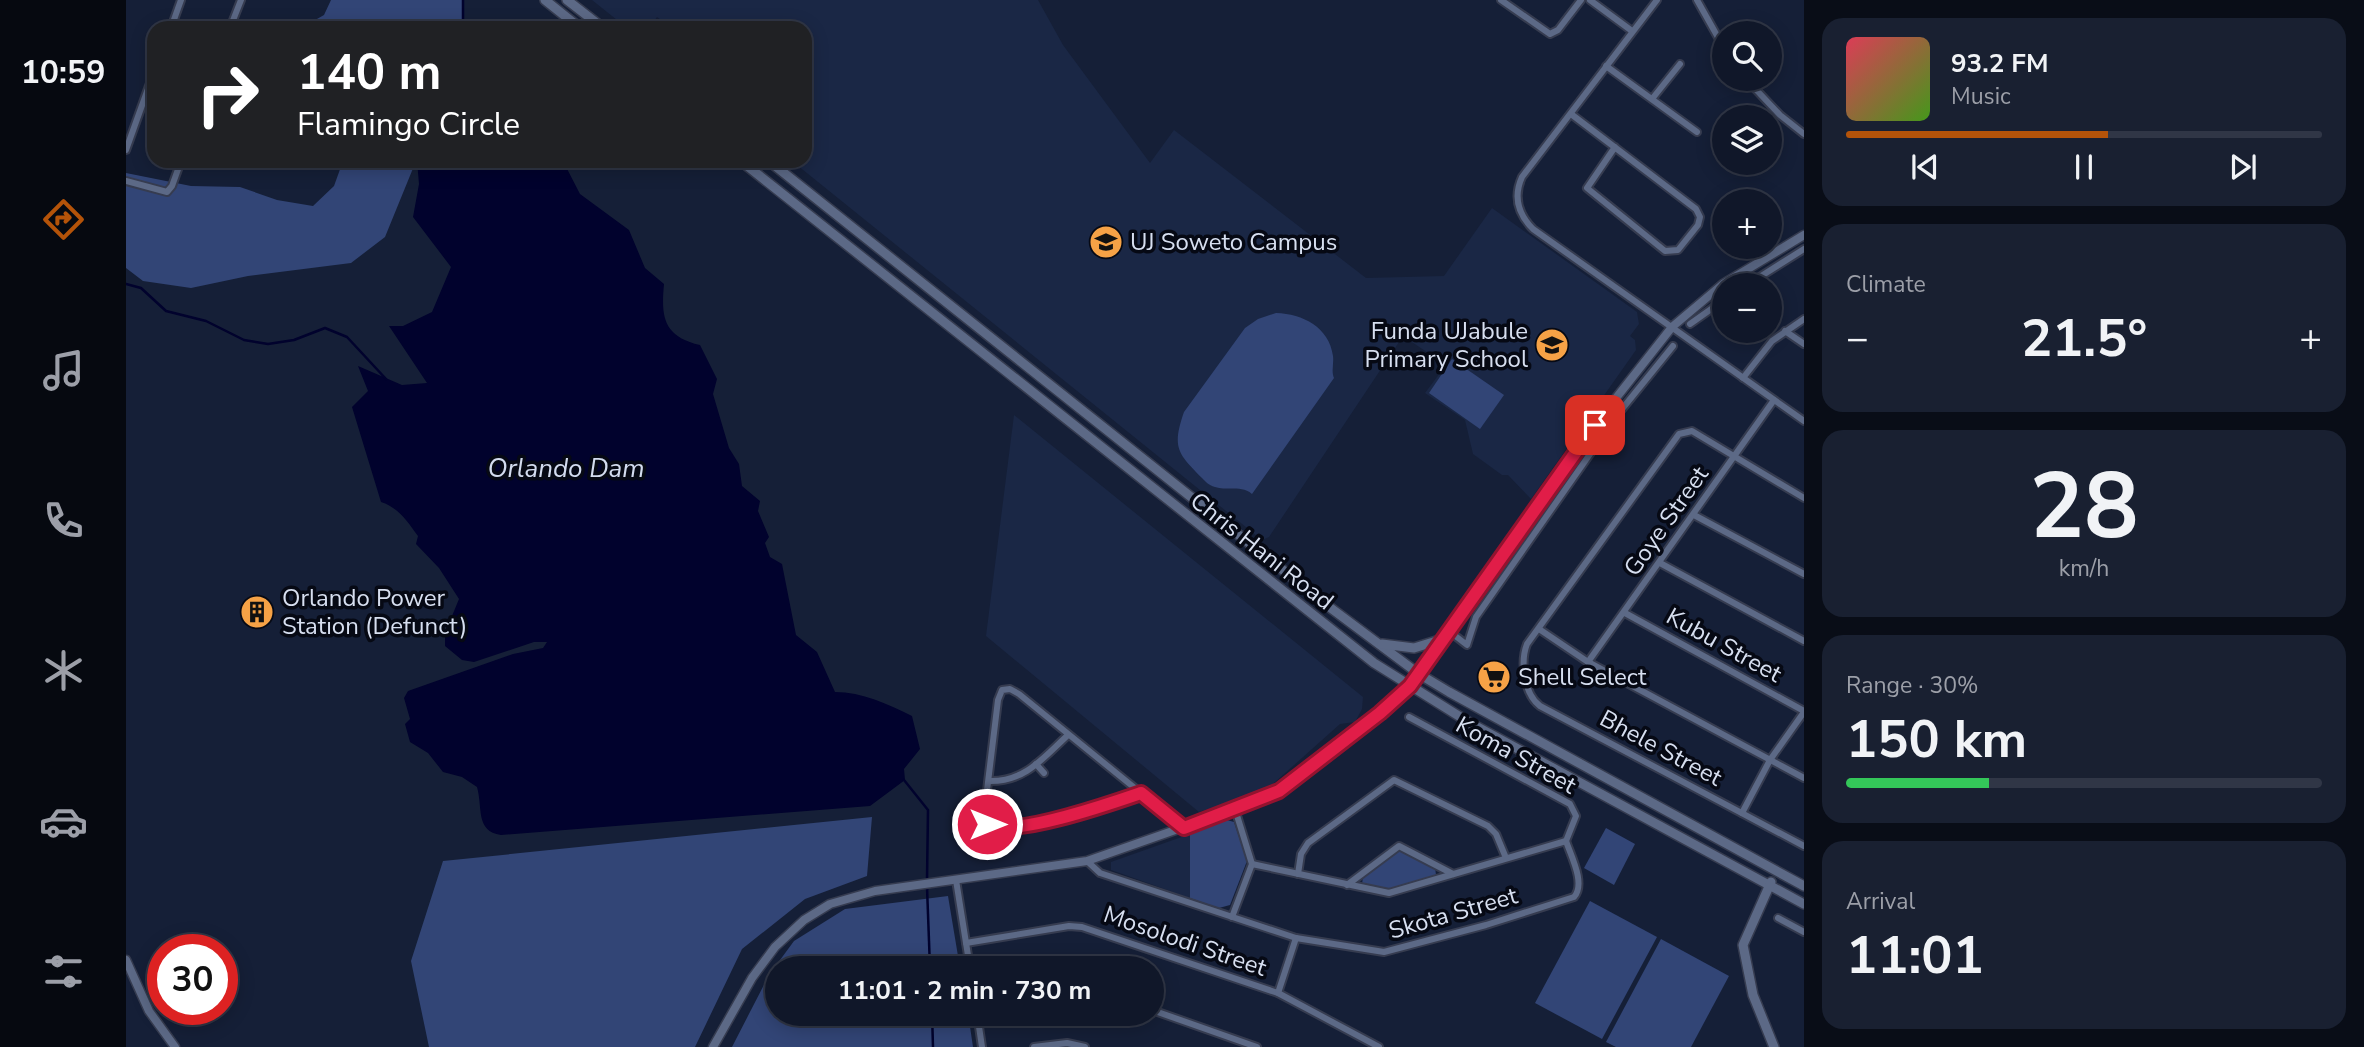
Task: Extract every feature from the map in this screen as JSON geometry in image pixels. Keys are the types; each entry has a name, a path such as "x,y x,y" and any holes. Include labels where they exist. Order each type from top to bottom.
{"main road":[{"path":"545,0 571,21"},
{"path":"566,0 594,21"},
{"name":"Chris Hani Road","path":"750,168 1321,623 1410,686 1500,740 1804,904"},
{"name":"Chris Hani Road","path":"778,168 1374,642 1419,674 1804,886"},
{"path":"1374,642 1405,649 1446,635"},
{"path":"1774,1047 1753,995 1743,951 1746,933 1777,872"}],"street":[{"path":"174,21 181,0"},
{"path":"233,21 241,0"},
{"path":"1501,0 1550,34 1558,30 1581,0"},
{"path":"1590,0 1632,31"},
{"path":"1657,0 1522,177 1517,192 1520,212 1533,229 1804,421"},
{"path":"1697,0 1712,27"},
{"path":"1652,99 1680,64"},
{"path":"1606,66 1697,132"},
{"path":"1757,91 1780,115 1804,134"},
{"path":"126,150 147,92"},
{"path":"1571,114 1615,147 1699,213 1698,225 1678,250 1665,251 1587,188 1615,147"},
{"path":"126,181 160,191 170,189 178,168"},
{"path":"1743,273 1804,235"},
{"path":"1766,273 1804,249"},
{"path":"713,1047 757,971 775,947 804,920 830,904 875,891 1087,861 1184,828 1279,791 1380,713 1410,686 1609,407 1672,327 1712,295"},
{"path":"1690,324 1712,308"},
{"path":"1743,378 1761,351 1804,319"},
{"path":"1785,331 1804,344"},
{"path":"1446,635 1467,645 1476,617 1618,414 1673,346"},
{"name":"Goye Street","path":"1588,662 1774,400"},
{"path":"1609,407 1618,414"},
{"path":"1804,498 1698,434 1686,431 1675,438 1539,629 1588,662 1804,778"},
{"path":"1694,515 1804,574"},
{"path":"1660,563 1804,641"},
{"name":"Kubu Street","path":"1625,613 1804,711"},
{"name":"Bhele Street","path":"1539,629 1526,647 1524,656 1528,693 1532,700 1804,846"},
{"path":"1141,793 1056,820 993,827 987,824 984,815 998,701 1004,689 1019,694 1068,734 1141,793 1184,828"},
{"path":"1742,813 1770,760 1804,711"},
{"name":"Koma Street","path":"1409,717 1570,804 1576,816 1566,841"},
{"path":"989,781 1012,780 1036,764 1068,734"},
{"path":"1036,764 1044,773"},
{"path":"1298,874 1301,854 1308,844 1394,780 1404,782 1488,826 1496,834 1506,858"},
{"path":"1232,917 1252,864 1235,809"},
{"path":"1252,864 1389,893 1566,841"},
{"name":"Skota Street","path":"1087,861 1100,873 1296,938 1392,952 1574,897 1579,892 1579,883 1566,841"},
{"path":"1346,885 1399,846 1453,874"},
{"path":"956,880 968,956"},
{"path":"1778,918 1804,932"},
{"name":"Mosolodi Street","path":"966,943 1075,926 1278,993 1379,1047"},
{"path":"1278,993 1296,938"},
{"path":"126,960 149,1012 175,1047"},
{"path":"1164,1014 1257,1047"},
{"path":"979,1026 982,1047"},
{"path":"1034,1047 1067,1042 1085,1047"}],"shaded area":[{"path":"331,0 463,0 463,21 313,21 324,15"},
{"name":"UJ Soweto Campus","path":"592,0 1038,0 1063,45 1150,163 1174,130 1366,278 1444,276 1492,208 1637,312 1639,324 1630,336 1635,340 1636,350 1531,499 1508,475 1502,475 1473,454 1465,420 1425,393 1446,365 1403,336 1269,537 1262,540 801,168 812,168 812,21 662,21 657,17 654,21 618,21"},
{"path":"340,168 413,168 385,237 351,263 248,276 191,288 143,281 126,268 126,173 191,186 240,187 277,200 313,206 334,186"},
{"path":"1276,313 1305,319 1320,330 1331,346 1334,378 1252,494 1244,490 1213,486 1188,463 1180,450 1178,435 1184,412 1245,328 1258,319"},
{"path":"1452,359 1504,395 1480,429 1429,393"},
{"path":"1014,415 1363,697 1362,709 1355,722 1340,724 1265,791 1199,812 986,636"},
{"path":"872,817 867,876 805,899 742,949 695,1047 429,1047 411,961 443,861"},
{"path":"1227,820 1234,822 1247,861 1230,905 1219,908 1190,898 1190,834"},
{"path":"1606,828 1635,844 1614,885 1584,868"},
{"path":"1190,834 1190,898 1111,870 1111,862"},
{"path":"1399,850 1435,867 1436,875 1386,890 1362,884 1363,877"},
{"path":"948,896 958,956 783,956 794,941 845,909"},
{"path":"1590,901 1657,937 1602,1039 1535,1003"},
{"path":"1661,939 1729,976 1691,1047 1616,1047 1606,1042"},
{"path":"765,983 765,1026 970,1026 973,1047 732,1047"}],"water":[{"name":"Orlando Dam","path":"418,168 567,168 580,194 629,230 645,268 664,284 663,306 667,324 678,336 700,345 717,379 713,394 729,448 739,464 742,486 760,501 758,511 769,537 765,543 770,557 782,564 796,635 817,652 835,692 865,696 912,716 920,749 904,769 905,780 870,806 501,835 493,833 484,824 477,787 462,777 443,772 428,753 410,742 405,724 410,719 404,698 408,691 513,654 543,648 547,642 534,642 474,662 462,660 445,646 445,633 459,599 439,568 416,544 418,536 406,520 398,511 381,502 352,407 368,391 358,366 402,385 427,383 389,326 403,326 432,312 451,267 413,217 419,184"}],"waterway":[{"path":"463,0 463,21"},
{"path":"126,284 141,288 166,311 206,321 244,340 268,344 294,340 325,328 347,337 386,379"},
{"path":"904,780 928,810 927,880"},
{"path":"927,887 930,956"},
{"path":"932,1026 933,1047"}],"place":[{"name":"UJ Soweto Campus","path":"1106,242"},
{"name":"Funda UJabule Primary School","path":"1552,345"},
{"name":"Orlando Power Station (Defunct)","path":"257,612"},
{"name":"Shell Select","path":"1494,677"}],"route":[{"path":"987,824 998,827 1056,820 1141,793 1184,828 1279,791 1390,705 1410,686 1595,425"}]}
